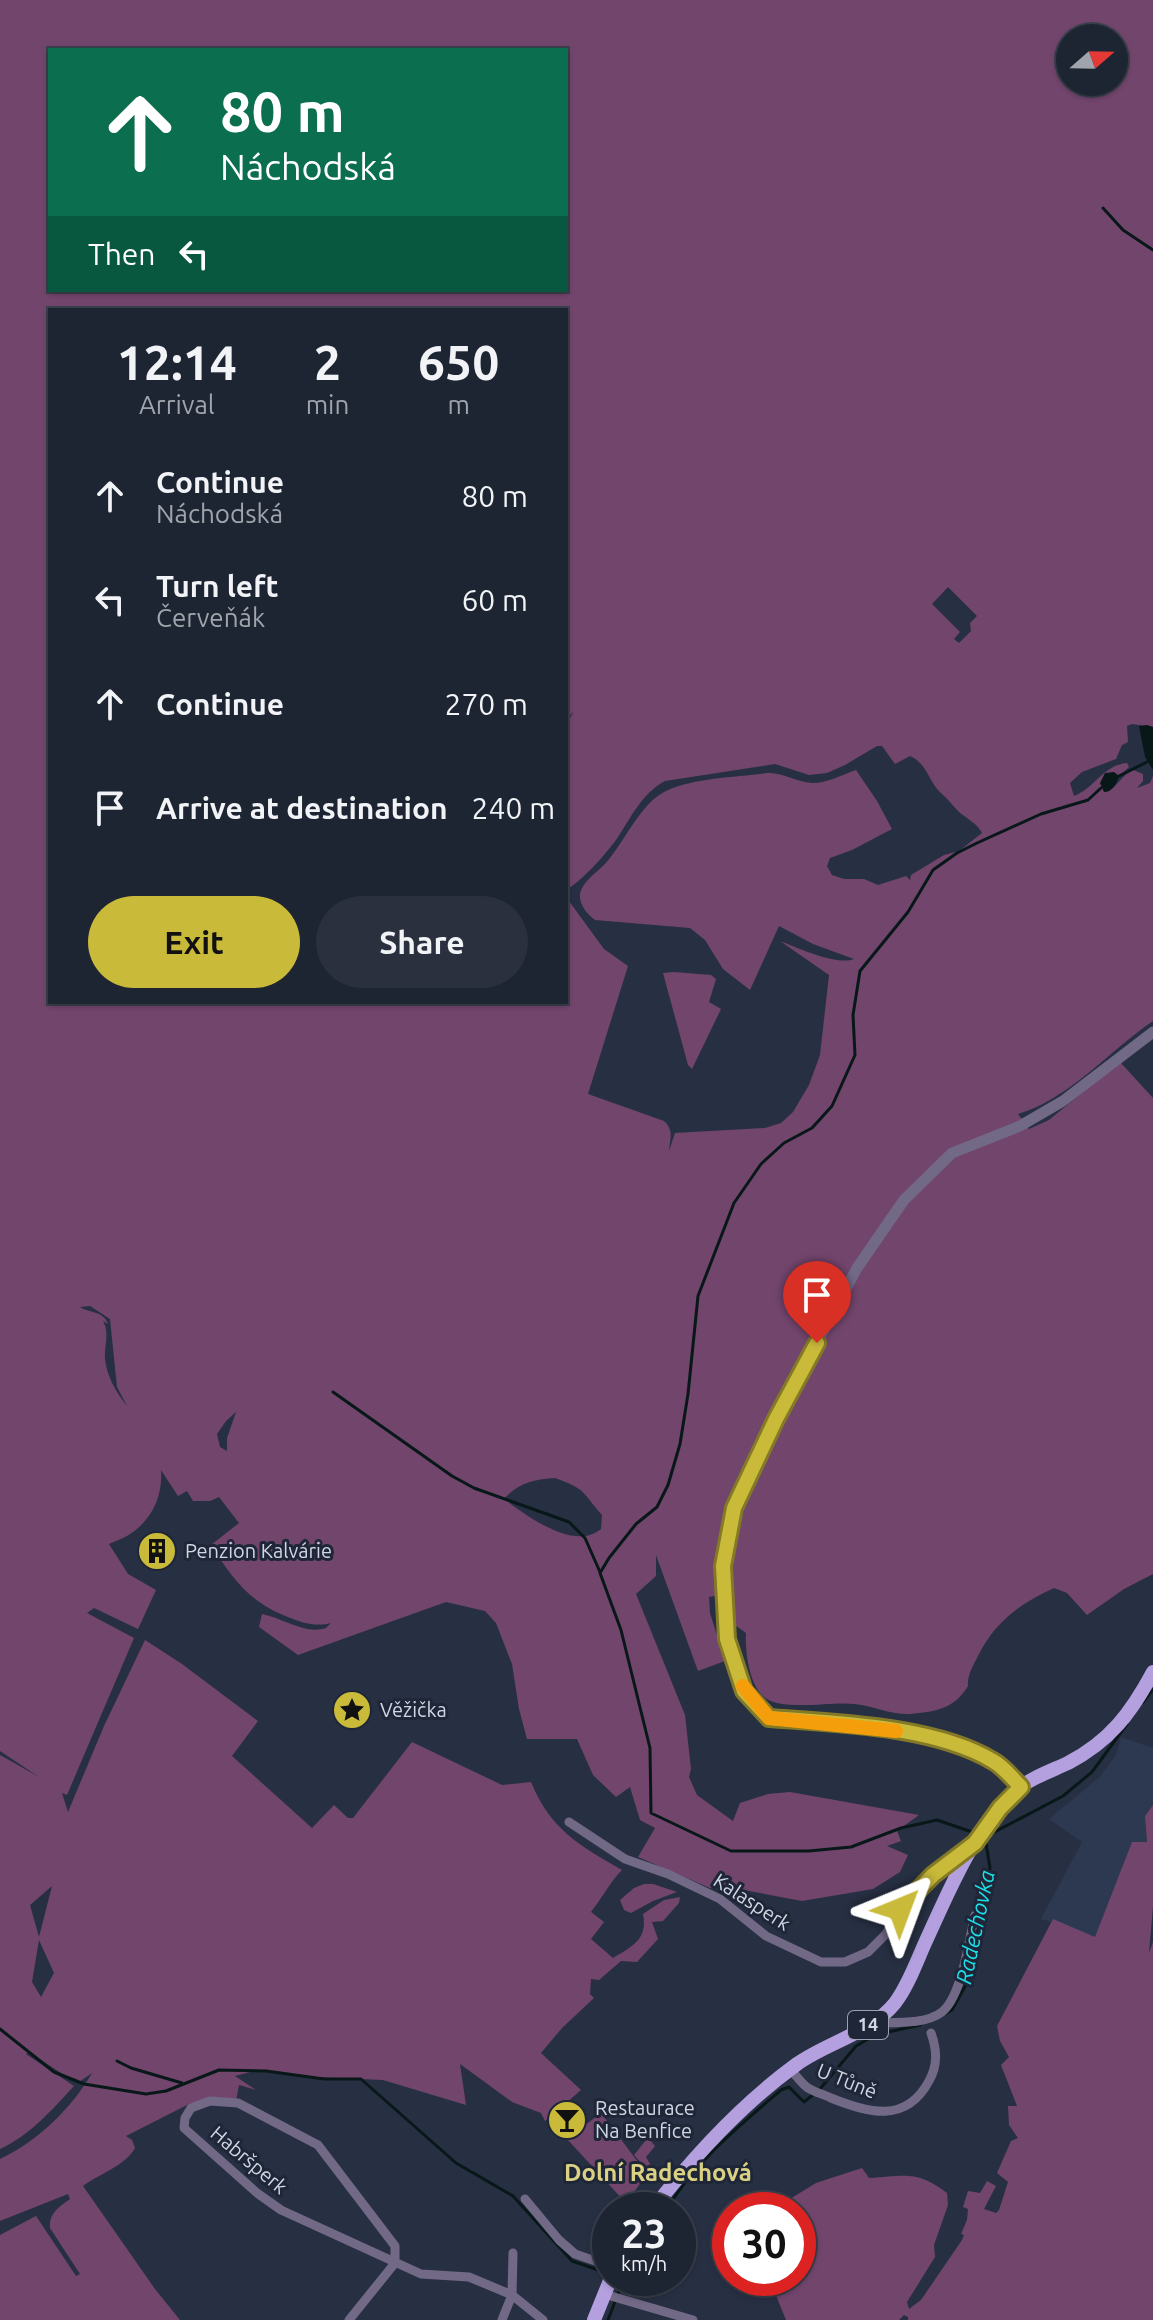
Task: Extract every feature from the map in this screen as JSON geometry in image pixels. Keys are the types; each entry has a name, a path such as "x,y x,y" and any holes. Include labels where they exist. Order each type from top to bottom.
{"main road":[{"name":"14","path":"667,2192 701,2151 765,2089 790,2069 870,2023 896,2001 912,1973 953,1880 1000,1808 1021,1787 1077,1758 1109,1736 1123,1720 1153,1672"},
{"path":"594,2320 603,2296"}],"street":[{"path":"1021,1787 996,1762 952,1741 823,1722 769,1718 744,1691 727,1639 723,1566 734,1508 776,1419 857,1268 904,1200 952,1153 1020,1126 1063,1101 1153,1032"},
{"name":"Kalasperk","path":"569,1822 625,1859 668,1874 720,1899 766,1936 821,1962 845,1962 868,1952 886,1934 900,1909 933,1875 975,1843"},
{"path":"870,2023 919,2021 941,2013 952,2000 975,1915"},
{"name":"U Tůně","path":"790,2069 811,2089 823,2094 878,2113 900,2109 919,2098 931,2078 938,2050 931,2033"},
{"name":"Habršperk","path":"395,2263 395,2246 318,2145 238,2103 210,2101 191,2108 184,2128 257,2193 281,2210 395,2263 421,2274 469,2277 512,2295 543,2320"},
{"path":"525,2199 559,2240 575,2254 592,2260"},
{"path":"502,2320 512,2295 513,2253"},
{"path":"349,2320 395,2263"},
{"path":"611,2296 693,2320"}],"shaded area":[{"path":"0,0 1153,0 1153,727 1127,726 1128,742 1122,745 1116,759 1082,772 1070,783 1074,796 1105,772 1127,763 1129,767 1113,782 1113,788 1131,769 1143,774 1143,781 1137,788 1150,783 1153,776 1153,1021 1072,1086 1037,1107 1018,1114 1029,1129 1049,1120 1120,1062 1153,1098 1153,1574 1124,1589 1087,1615 1067,1593 1054,1588 1030,1600 992,1633 972,1667 968,1686 956,1700 936,1710 903,1714 845,1703 782,1704 764,1697 751,1676 746,1633 732,1623 720,1626 715,1596 709,1597 710,1613 725,1661 698,1671 656,1555 656,1576 636,1594 685,1715 691,1769 689,1777 697,1795 733,1821 740,1803 768,1794 790,1792 919,1815 897,1831 901,1841 887,1846 908,1855 900,1872 873,1889 802,1901 744,1890 710,1888 638,1857 655,1828 640,1820 630,1787 616,1797 593,1775 577,1739 527,1739 512,1664 496,1623 485,1611 446,1602 298,1655 259,1627 262,1614 302,1628 318,1630 331,1623 299,1621 274,1611 252,1597 211,1545 239,1523 219,1497 210,1501 193,1501 187,1491 178,1496 161,1470 160,1490 149,1516 125,1537 109,1544 128,1574 156,1590 138,1629 94,1608 87,1613 134,1638 67,1795 62,1793 68,1812 145,1640 258,1721 232,1756 312,1828 334,1805 348,1818 353,1818 412,1742 502,1785 531,1782 547,1812 568,1835 622,1870 591,1912 604,1922 591,1939 613,1958 641,1936 643,1914 664,1900 680,1897 679,1903 663,1921 652,1922 658,1939 637,1962 621,1961 599,1980 591,1979 590,1994 594,1998 541,2053 581,2090 545,2121 541,2113 512,2102 460,2064 466,2105 383,2080 315,2077 258,2070 235,2076 256,2090 239,2085 236,2101 191,2103 126,2136 135,2148 131,2154 83,2186 180,2320 0,2320 0,2235 36,2216 76,2276 80,2274 50,2228 53,2214 70,2199 68,2194 0,2221 0,2159 52,2123 92,2073 79,2082 29,2052 26,2054 74,2086 31,2129 0,2149 0,1755 39,1777 0,1751","holes":["948,587 977,616 970,623 971,631 959,643 954,639 960,632 932,604","90,1306 110,1319 117,1387 127,1406 113,1384 106,1366 103,1321 108,1324 100,1314 80,1307","236,1412 227,1438 227,1451 220,1447 217,1434","555,1478 579,1489 602,1515 601,1529 590,1535 564,1534 537,1522 504,1499 521,1486 541,1479","52,1886 39,1937 30,1905","39,1940 54,1973 41,1997 32,1982"]},
{"path":"1139,726 1153,727 1153,770 1145,757"},
{"path":"1114,772 1119,776 1117,782 1112,789 1104,792 1100,783 1105,773"},
{"path":"663,973 711,975 716,979 709,1002 721,1009 692,1069 688,1065"},
{"path":"1121,1737 1153,1748 1153,1805 1145,1816 1147,1842 1132,1843 1095,1938 1052,1920 1041,1919 1082,1842 1049,1819 1100,1777 1116,1755"},
{"path":"1153,1805 1153,1906 1149,1953 1153,1942 1153,2320 908,2320 904,2315 899,2320 786,2320 776,2296 816,2296 816,2192 801,2192 816,2183 862,2168 869,2178 919,2178 947,2193 948,2205 934,2245 935,2257 907,2302 909,2309 921,2300 962,2240 968,2209 963,2207 968,2191 980,2193 987,2181 996,2186 984,2209 996,2213 999,2210 1008,2182 997,2173 1011,2141 1018,2138 1009,2125 1008,2106 1017,2106 1001,2065 1009,2057 1000,2041 997,2026 1053,1919 1095,1937 1132,1842 1147,1842 1145,1816"},
{"path":"644,1884 677,1892 631,1913 624,1910 620,1900"},
{"path":"601,2113 647,2174 634,2192 616,2192 567,2139"},
{"path":"646,2140 655,2146 646,2157 650,2164 646,2169 634,2155"}],"waterway":[{"path":"1103,208 1123,230 1153,250"},
{"path":"1117,777 1153,759"},
{"path":"975,1833 937,1820 901,1828 851,1847 809,1851 731,1851 651,1813 650,1748 621,1630 600,1573 636,1524 657,1507 668,1485 680,1444 688,1394 698,1296 734,1203 761,1164 784,1143 812,1128 832,1106 855,1055 853,1015 860,971 908,912 933,870 957,853 1041,814 1088,800 1101,788"},
{"path":"333,1392 452,1476 474,1488 569,1522 585,1538 600,1572"},
{"name":"Radechovka","path":"1143,1702 1153,1689"},
{"name":"Radechovka","path":"945,2014 952,2010 967,1983 990,1868 985,1837 1063,1796 1092,1772 1127,1724"},
{"name":"Radechovka","path":"820,2089 856,2046 875,2035 920,2025"},
{"path":"0,2029 54,2072 84,2084 146,2094 166,2091 219,2070 361,2079 456,2163 513,2196 572,2261 592,2268"},
{"path":"117,2061 182,2083"},
{"name":"Radechovka","path":"679,2192 704,2160 781,2090 789,2087 804,2102 814,2094"},
{"name":"Radechovka","path":"608,2320 617,2296"}],"slow traffic":[{"path":"743,1686 769,1718 896,1731"}],"place":[{"name":"Penzion Kalvárie","path":"157,1551"},
{"name":"Věžička","path":"352,1710"},
{"name":"Restaurace Na Benfice","path":"567,2120"}],"district":[{"name":"Dolní Radechová","path":"658,2173"}],"route":[{"path":"817,1343 776,1419 734,1508 723,1566 727,1639 744,1691 769,1718 823,1722 952,1741 996,1762 1021,1787 1000,1808 975,1843 933,1875 900,1909"}]}
